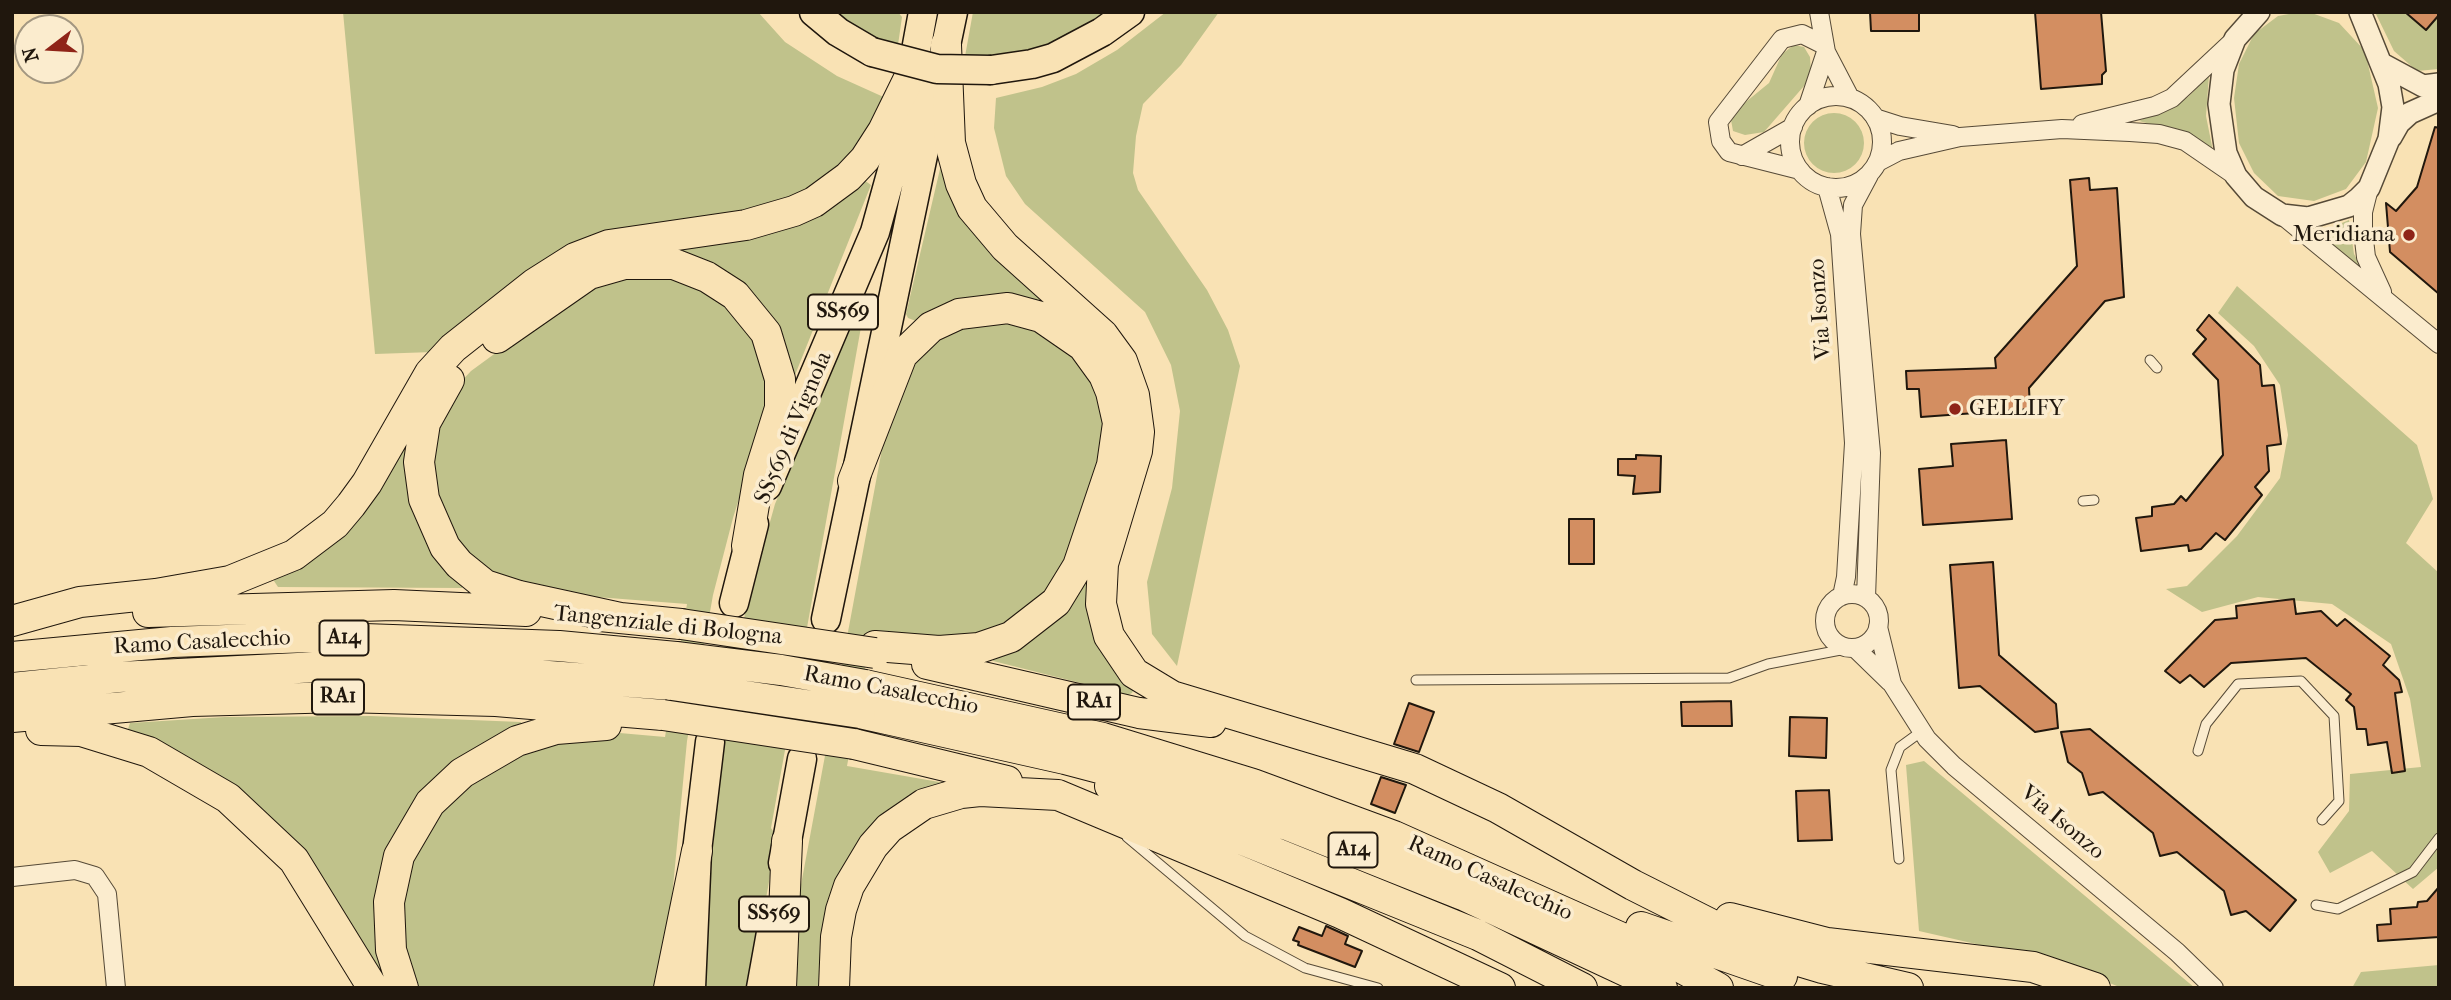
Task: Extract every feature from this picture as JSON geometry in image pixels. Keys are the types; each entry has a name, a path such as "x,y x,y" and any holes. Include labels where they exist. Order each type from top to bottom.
{"highway":[{"path":"814,12 838,32 872,52 937,69 991,70 1053,58 1102,32 1130,12"},
{"name":"SS569 di Vignola","path":"734,603 747,546 775,467 875,232 898,149 923,12"},
{"name":"SS569","path":"821,631 953,12"},
{"path":"946,45 950,143 961,184 972,208 1005,247 1103,335 1122,362 1134,395 1138,414 1137,451 1109,542 1101,585 1104,621 1116,649 1135,673 1172,696 1315,736"},
{"path":"12,623 80,602 156,594 230,581 294,555 335,524 351,505 430,373 453,348 534,284 575,258 609,245 747,225 814,202 848,177 865,159 883,131 914,71"},
{"path":"620,618 519,596 485,585 459,564 445,547 428,514 421,480 420,443 425,423 450,379 514,325 589,275 640,262 674,264 691,270 735,295 766,333 777,362 780,408 759,475 747,546"},
{"path":"853,481 902,355 931,327 959,314 1008,308 1041,317 1083,346 1100,367 1111,392 1118,423 1112,464 1078,566 1056,602 1011,636 979,648 939,651 875,650"},
{"name":"Tangenziale di Bologna","path":"12,623 131,612 394,605 821,631 875,650 1139,713 1315,736"},
{"name":"Ramo Casalecchio","path":"12,657 172,642 309,637 559,646 674,671 862,699 998,712 1129,745 1253,784 1394,836 1651,951 1718,988"},
{"name":"Ramo Casalecchio","path":"12,688 119,677 318,667 480,671 674,671"},
{"name":"RA1","path":"12,718 151,704 342,697 496,701 662,719"},
{"name":"Ramo Casalecchio","path":"862,699 1030,750 1156,783 1290,826 1463,895 1662,988"},
{"path":"403,988 391,950 389,902 399,856 430,803 462,773 499,750 538,733 581,725 662,719 741,725 854,744 935,761 1058,795 1101,816 1340,913 1500,988"},
{"path":"12,733 66,730 108,737 149,752 228,799 294,860 373,988"},
{"name":"RA1","path":"1315,736 1399,763 1498,808 1633,885"},
{"path":"669,988 696,851 710,742"},
{"path":"1030,750 1151,804 1478,935 1582,988"},
{"name":"SS569","path":"761,988 802,759"},
{"path":"834,988 836,937 849,886 866,855 888,828 924,804 961,793 980,791 1058,795"},
{"path":"1394,836 1545,883 1678,942 1823,988"},
{"path":"781,988 787,841"},
{"path":"691,988 696,851"},
{"path":"1633,885 1762,950 1822,968 1908,988"},
{"path":"1633,885 1752,925 1798,937 1868,949 2007,962 2057,973 2095,988"}],"street":[{"path":"1819,12 1825,48 1850,98 1875,118 1900,126 1960,137"},
{"path":"2347,12 2364,22 2384,65 2393,107 2389,139"},
{"path":"2062,130 2155,106 2172,99 2259,13"},
{"path":"1825,48 1802,34 1789,36 1767,57 1718,122 1721,141 1738,155 1800,170 1817,184 1827,187 1847,187 1899,151 1960,137 2062,130 2159,134 2185,141 2236,176 2254,197 2282,215 2386,298 2439,345"},
{"path":"2235,39 2224,70 2219,104 2226,153 2236,176"},
{"path":"1738,155 1793,127 1808,106 1825,48"},
{"path":"2384,65 2423,86 2439,84"},
{"path":"1808,106 1829,97 1850,98"},
{"path":"2386,298 2366,257 2363,212 2369,188 2389,139 2399,123 2410,113 2439,100"},
{"path":"1873,169 1882,140 1875,118"},
{"path":"1793,127 1791,150 1800,170"},
{"name":"Via Isonzo","path":"1866,598 1871,453 1851,234 1853,205 1873,169"},
{"name":"Via Isonzo","path":"1827,187 1840,234 1854,443 1846,577 1842,596"},
{"path":"2282,215 2296,218 2323,216 2349,206 2369,188"},
{"path":"1854,594 1866,598 1877,611 1878,627 1892,684 1853,648 1835,642 1826,628 1827,612 1842,596 1854,594"},
{"path":"1853,648 1870,642 1878,627"},
{"name":"Via Isonzo","path":"1892,684 1922,731 1954,765 2177,952 2214,988"},
{"path":"12,877 75,870 95,876 107,894 116,988"}],"lane":[{"path":"2082,501 2094,500"},
{"path":"1416,680 1729,678 1768,664 1853,648"},
{"path":"2198,751 2206,724 2238,684 2301,681 2334,716 2339,801 2322,820"},
{"path":"1899,859 1891,770 1900,747 1922,731"},
{"path":"1101,816 1245,936 1305,968 1378,988"},
{"path":"2316,905 2338,909 2413,872 2439,838"}],"green space":[{"path":"343,12 758,12 785,42 837,76 888,99 868,136 822,186 744,213 433,352 375,354"},
{"path":"825,12 898,12 902,17 897,52"},
{"path":"973,12 1115,12 1044,53 964,62"},
{"path":"1166,12 1219,12 1181,65 1143,104 1136,136 1133,173 1138,190 1207,290 1228,330 1240,366 1177,666 1152,634 1147,582 1172,488 1180,411 1171,365 1145,312 1025,204 1006,176 994,128 996,98 1042,87 1076,74 1117,50"},
{"path":"2309,12 2339,23 2365,51 2378,108 2366,162 2346,189 2314,201 2278,196 2254,173 2239,143 2234,98 2239,64 2254,34 2278,16"},
{"path":"2375,12 2439,12 2439,69 2417,71 2394,51"},
{"path":"1794,45 1804,47 1810,57 1811,72 1804,86 1764,132 1745,135 1733,131 1731,120 1736,110 1769,83 1782,54"},
{"path":"2209,75 2206,116 2213,151 2176,131 2139,121 2188,97"},
{"path":"1834,113 1855,122 1864,143 1855,164 1834,173 1813,164 1804,143 1813,122"},
{"path":"940,169 1059,314 916,321 908,318 906,314"},
{"path":"864,180 871,185 795,375 791,373 788,358 661,253"},
{"path":"2349,220 2354,254 2369,281 2311,230 2330,228"},
{"path":"673,276 713,292 753,334 772,393 733,518 713,595 687,741 667,949 659,988 411,988 396,923 417,833 501,758 597,731 665,737 687,604 519,591 503,585 443,529 429,441 457,386 471,371 579,292 615,277"},
{"path":"2237,286 2417,445 2433,499 2406,543 2439,573 2439,867 2413,889 2372,851 2330,873 2318,852 2349,811 2350,774 2421,767 2410,699 2391,644 2332,604 2258,597 2202,612 2166,589 2187,586 2237,536 2280,478 2288,435 2280,385 2254,346 2218,313"},
{"path":"856,313 863,316 771,828 777,837 750,988 702,988 721,745 746,608 775,504"},
{"path":"972,321 1023,322 1069,347 1100,396 1106,436 1062,578 998,632 919,642 872,631 847,766 945,783 895,810 823,988 789,988 795,917 890,406 922,347"},
{"path":"410,427 464,582 462,588 278,587 274,581 276,575"},
{"path":"1090,565 1134,689 1132,693 1128,695 993,661 994,655"},
{"path":"371,716 521,722 521,729 423,796 384,968 384,988 322,884 127,732 130,723 225,717"},
{"path":"1924,761 2195,988 2122,988 2059,963 1919,931 1906,765"},
{"path":"2439,965 2439,988 2352,988 2361,972"}],"building":[{"path":"1870,12 1919,12 1919,31 1871,31"},
{"path":"2035,12 2101,12 2106,71 2102,75 2102,84 2041,89"},
{"path":"2405,12 2439,12 2439,15 2426,30"},
{"path":"2435,127 2439,128 2439,294 2390,252 2386,203 2396,211 2417,187"},
{"path":"2089,178 2090,190 2117,188 2124,297 2105,301 2029,388 2030,409 1921,417 1919,389 1907,389 1906,371 1996,368 1995,358 2077,266 2070,180"},
{"path":"2209,315 2260,365 2262,386 2274,385 2281,444 2267,446 2269,471 2255,487 2262,495 2225,540 2216,533 2201,549 2189,551 2188,545 2141,551 2136,518 2152,516 2152,507 2174,504 2181,496 2186,501 2223,455 2218,380 2193,354 2206,339 2197,330"},
{"path":"2006,440 2012,519 1923,525 1919,469 1953,466 1951,444"},
{"path":"1636,455 1661,456 1660,492 1633,494 1635,476 1618,475 1618,459 1636,459"},
{"path":"1569,519 1594,519 1594,564 1569,564"},
{"path":"1993,562 1999,655 2056,704 2058,728 2035,732 1980,686 1959,688 1950,565"},
{"path":"2294,599 2296,614 2321,611 2337,626 2345,619 2390,656 2383,665 2399,680 2402,692 2395,693 2405,771 2392,773 2387,742 2368,745 2366,729 2357,729 2354,707 2346,700 2351,694 2306,658 2231,663 2204,687 2190,675 2180,683 2165,671 2215,620 2237,618 2236,606"},
{"path":"1731,701 1732,726 1682,726 1681,702"},
{"path":"1409,703 1434,712 1419,752 1394,744"},
{"path":"1790,717 1827,718 1826,758 1789,756"},
{"path":"2090,729 2296,900 2270,931 2246,911 2231,915 2224,891 2177,852 2160,856 2153,833 2103,792 2089,795 2082,773 2068,762 2061,732"},
{"path":"1381,777 1406,785 1395,813 1371,804"},
{"path":"1829,790 1832,840 1798,841 1796,791"},
{"path":"2439,887 2439,937 2378,941 2377,925 2391,924 2390,909 2417,907 2418,902 2427,901"},
{"path":"1326,926 1348,936 1345,944 1362,951 1355,967 1298,945 1299,942 1293,940 1299,927 1322,936"}],"place":[{"name":"Meridiana","path":"2409,235"},
{"name":"GELLIFY","path":"1955,409"}]}
